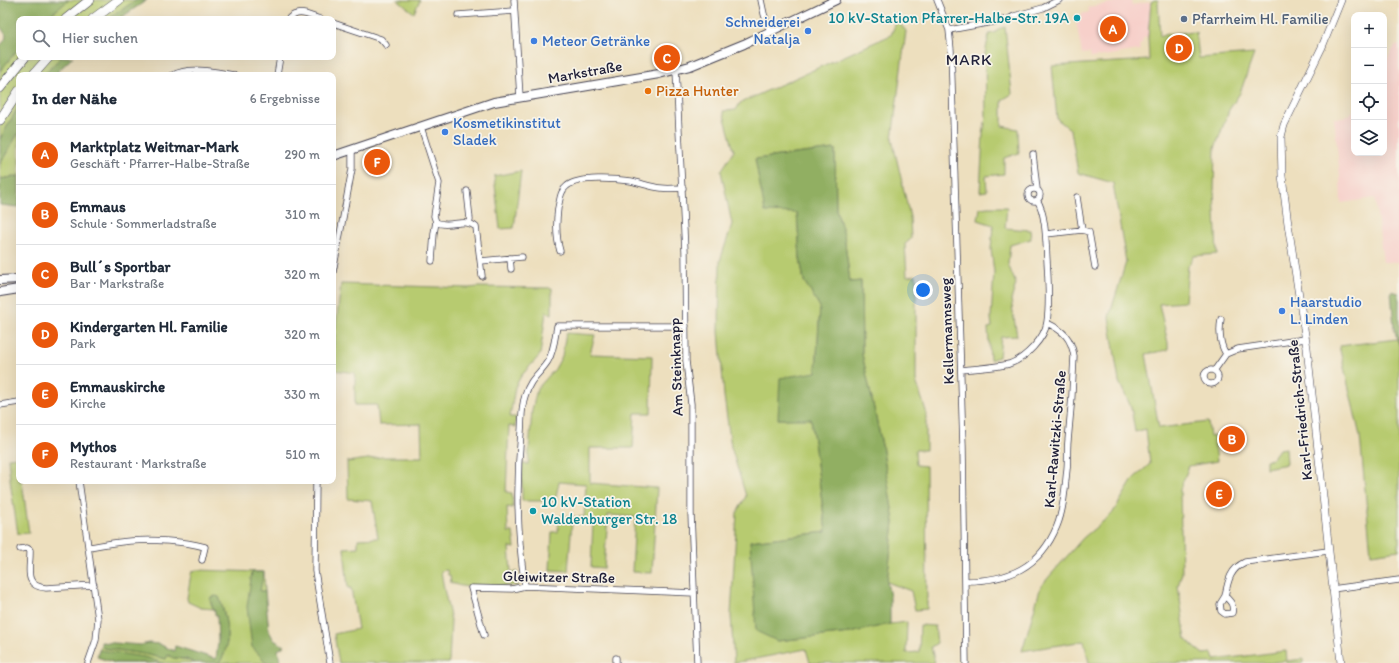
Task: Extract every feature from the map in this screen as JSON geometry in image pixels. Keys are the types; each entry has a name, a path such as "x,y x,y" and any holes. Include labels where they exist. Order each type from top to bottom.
{"main road":[{"path":"70,16 90,0"},
{"path":"97,16 119,0"},
{"name":"Markstraße","path":"336,155 494,102 676,70 703,62 836,0"},
{"path":"0,88 23,60"},
{"path":"36,72 46,60"},
{"path":"0,120 16,96"},
{"path":"0,280 16,279"},
{"path":"0,292 16,289"}],"street":[{"path":"514,0 520,97"},
{"path":"761,0 770,31"},
{"name":"Kellermannsweg","path":"937,0 949,30 960,370 966,663"},
{"path":"949,30 1009,19 1014,16 1043,8 1059,0"},
{"name":"Karl-Friedrich-Straße","path":"1341,0 1322,46 1284,125 1281,137 1282,176 1305,339 1341,663"},
{"path":"458,15 514,11"},
{"path":"292,16 300,13 310,16"},
{"path":"336,24 380,39 386,45"},
{"path":"278,72 280,60"},
{"path":"181,72 195,70 211,72"},
{"name":"Am Steinknapp","path":"676,70 682,188 686,361 690,404 691,514 698,663"},
{"path":"421,127 439,183 434,216 436,222 432,261"},
{"path":"336,256 352,169 352,150"},
{"path":"960,370 1010,364 1033,348 1047,323 1048,299 1046,234 1037,200 1040,195 1037,189 1033,154"},
{"path":"560,251 556,231 557,213 560,195 567,185 584,180 615,180 632,181 660,188 682,188"},
{"path":"1037,189 1030,189 1027,195 1030,200 1037,200"},
{"path":"467,191 470,219 469,223"},
{"path":"1077,197 1082,230"},
{"path":"436,222 444,224 469,223 476,227 482,276"},
{"path":"1046,234 1082,230 1089,232 1095,267"},
{"path":"480,261 522,257"},
{"path":"510,258 511,269"},
{"path":"1221,319 1219,331 1223,350 1226,354"},
{"name":"Karl-Rawitzki-Straße","path":"965,581 1004,576 1026,568 1043,550 1057,525 1067,467 1074,356 1072,345 1067,337 1057,328 1047,323"},
{"path":"525,586 522,565 518,504 519,448 522,405 529,384 548,361 557,326 686,326"},
{"path":"1214,371 1226,354 1238,349 1305,339"},
{"path":"0,405 16,402"},
{"path":"79,484 98,607 98,627 96,640 88,663"},
{"path":"316,484 315,571 330,663"},
{"path":"89,547 138,541 158,541 197,545 205,547 202,560"},
{"path":"20,549 28,548 30,550 30,580 34,585 40,588 94,584"},
{"path":"1226,596 1228,578 1231,572 1245,562 1328,551"},
{"path":"1332,589 1399,580"},
{"name":"Gleiwitzer Straße","path":"484,635 471,588 512,589 525,586 694,593"}],"shaded area":[{"path":"1131,0 1132,5 1151,2 1148,37 1143,38 1142,44 1139,45 1140,50 1091,58 1090,53 1082,54 1076,21 1081,20 1081,14 1089,12 1088,7"},
{"path":"1399,45 1399,262 1383,262 1375,198 1341,203 1340,176 1334,118 1345,118 1351,113 1351,156 1387,156 1387,59 1395,46"}],"green space":[{"path":"0,0 69,0 49,16 16,16 16,52 0,71 0,46 5,40 6,35 0,26"},
{"path":"69,0 136,0 112,16 49,16"},
{"path":"136,0 147,0 123,16 112,16"},
{"path":"397,0 420,0 414,13"},
{"path":"1158,0 1160,37 1167,34 1196,32 1199,58 1254,54 1240,93 1229,110 1215,148 1214,191 1217,254 1194,256 1188,266 1185,302 1159,304 1168,343 1168,350 1146,354 1159,428 1208,422 1210,437 1214,436 1217,461 1189,466 1180,489 1182,573 1178,586 1186,640 1203,654 1212,653 1214,660 1286,651 1287,661 1303,659 1303,663 1286,663 1285,661 1268,663 1089,663 1084,641 1022,651 1041,586 1083,538 1112,514 1134,478 1150,464 1146,429 1135,432 1131,407 1119,382 1109,317 1126,262 1113,183 1078,173 1071,130 1057,119 1052,66 1149,60 1148,37 1151,2"},
{"path":"897,20 906,31 892,139 910,217 911,239 905,244 907,276 916,275 916,381 926,411 926,450 915,450 916,465 926,466 927,609 915,610 911,591 887,582 894,522 882,445 862,354 861,281 850,282 844,235 836,209 835,149 755,159 797,212 800,258 804,281 820,306 816,372 778,419 811,418 826,532 750,541 777,641 850,633 890,624 907,622 906,653 919,652 920,625 935,626 937,643 931,647 935,663 810,663 806,649 734,663 731,615 737,513 746,496 731,447 724,396 719,331 720,261 732,224 721,171 734,151 723,111 736,110 740,103 891,35"},
{"path":"1005,27 1012,94 1002,100 1002,126 1018,129 1019,153 1004,158 1004,174 986,176 987,191 980,192 983,134 986,117 985,54 989,34 995,33 998,29"},
{"path":"16,52 16,60 58,60 47,72 16,72 16,111 0,139 0,71"},
{"path":"58,60 70,60 58,72 47,72"},
{"path":"16,111 16,137 0,164 0,139"},
{"path":"16,137 16,176 0,179 0,164"},
{"path":"835,149 836,209 844,235 850,282 861,281 862,354 882,445 894,522 887,582 890,597 890,624 850,633 777,641 756,631 750,541 826,532 811,419 778,419 780,378 816,372 820,307 804,281 800,258 797,213 765,212 755,159"},
{"path":"521,171 514,228 500,229 494,176"},
{"path":"16,176 16,207 0,205 0,179"},
{"path":"1007,207 1005,228 1030,230 1031,239 1010,245 1008,264 1016,284 1011,300 1017,336 1001,337 999,357 990,360 988,328 992,327 991,318 994,272 991,249 993,225 978,220 980,208"},
{"path":"341,284 469,288 552,288 552,314 546,312 540,355 521,376 515,387 510,417 516,417 515,427 509,426 506,492 512,493 513,508 507,507 508,532 513,532 515,548 509,547 511,572 517,572 519,585 467,587 451,583 450,575 448,575 447,570 441,571 451,620 449,663 339,663 334,634 358,629 351,588 348,588 344,548 358,547 358,539 378,538 372,501 348,499 347,462 382,457 422,457 421,424 379,425 377,405 355,405 355,373 336,370 336,325"},
{"path":"1391,291 1399,293 1399,345 1394,328"},
{"path":"566,333 595,335 590,354 652,356 651,413 635,413 633,448 590,448 590,483 657,488 652,573 632,572 635,517 608,515 604,568 591,567 593,522 572,521 568,571 550,570 552,532 558,532 559,516 584,517 586,484 559,482 555,501 522,501 522,464 528,464 532,410 537,389 555,369 562,356"},
{"path":"1397,339 1399,345 1399,550 1371,554 1360,436 1339,346"},
{"path":"1286,448 1287,464 1266,468 1266,460 1272,459 1279,449"},
{"path":"16,457 16,484 22,484 29,533 18,534 8,458"},
{"path":"196,570 264,572 269,631 280,662 219,663 226,648 227,640 224,613 219,597 210,601 214,609 201,608 188,602 187,598 191,574"},
{"path":"252,572 264,572 260,591 265,591 269,631 274,640 284,646 278,650 280,661 275,663 266,663 252,647 247,607"},
{"path":"211,597 219,597 222,605 227,631 226,648 219,663 195,663 186,659 173,658 168,655 166,659 103,648 101,646 101,642 141,645 148,643 159,644 174,651 175,646 216,659 218,642 217,616 215,615 215,611 210,600"},
{"path":"101,646 103,648 166,659 167,655 195,663 115,663 97,657"},
{"path":"99,650 144,657 164,663 116,663 97,657"}],"place":[{"name":"10 kV-Station Pfarrer-Halbe-Str. 19A","path":"1077,18"},
{"name":"Pfarrheim Hl. Familie","path":"1184,19"},
{"name":"Marktplatz Weitmar-Mark","path":"1113,29"},
{"name":"Schneiderei Natalja","path":"808,31"},
{"name":"Meteor Getränke","path":"534,41"},
{"name":"Kindergarten Hl. Familie","path":"1179,48"},
{"name":"Bull´s Sportbar","path":"667,58"},
{"name":"Pizza Hunter","path":"648,91"},
{"name":"Kosmetikinstitut Sladek","path":"445,132"},
{"name":"Mythos","path":"377,162"},
{"name":"Haarstudio L. Linden","path":"1282,311"},
{"name":"Emmaus","path":"1232,439"},
{"name":"Emmauskirche","path":"1219,494"},
{"name":"10 kV-Station Waldenburger Str. 18","path":"533,511"}],"district":[{"name":"MARK","path":"969,59"}]}
